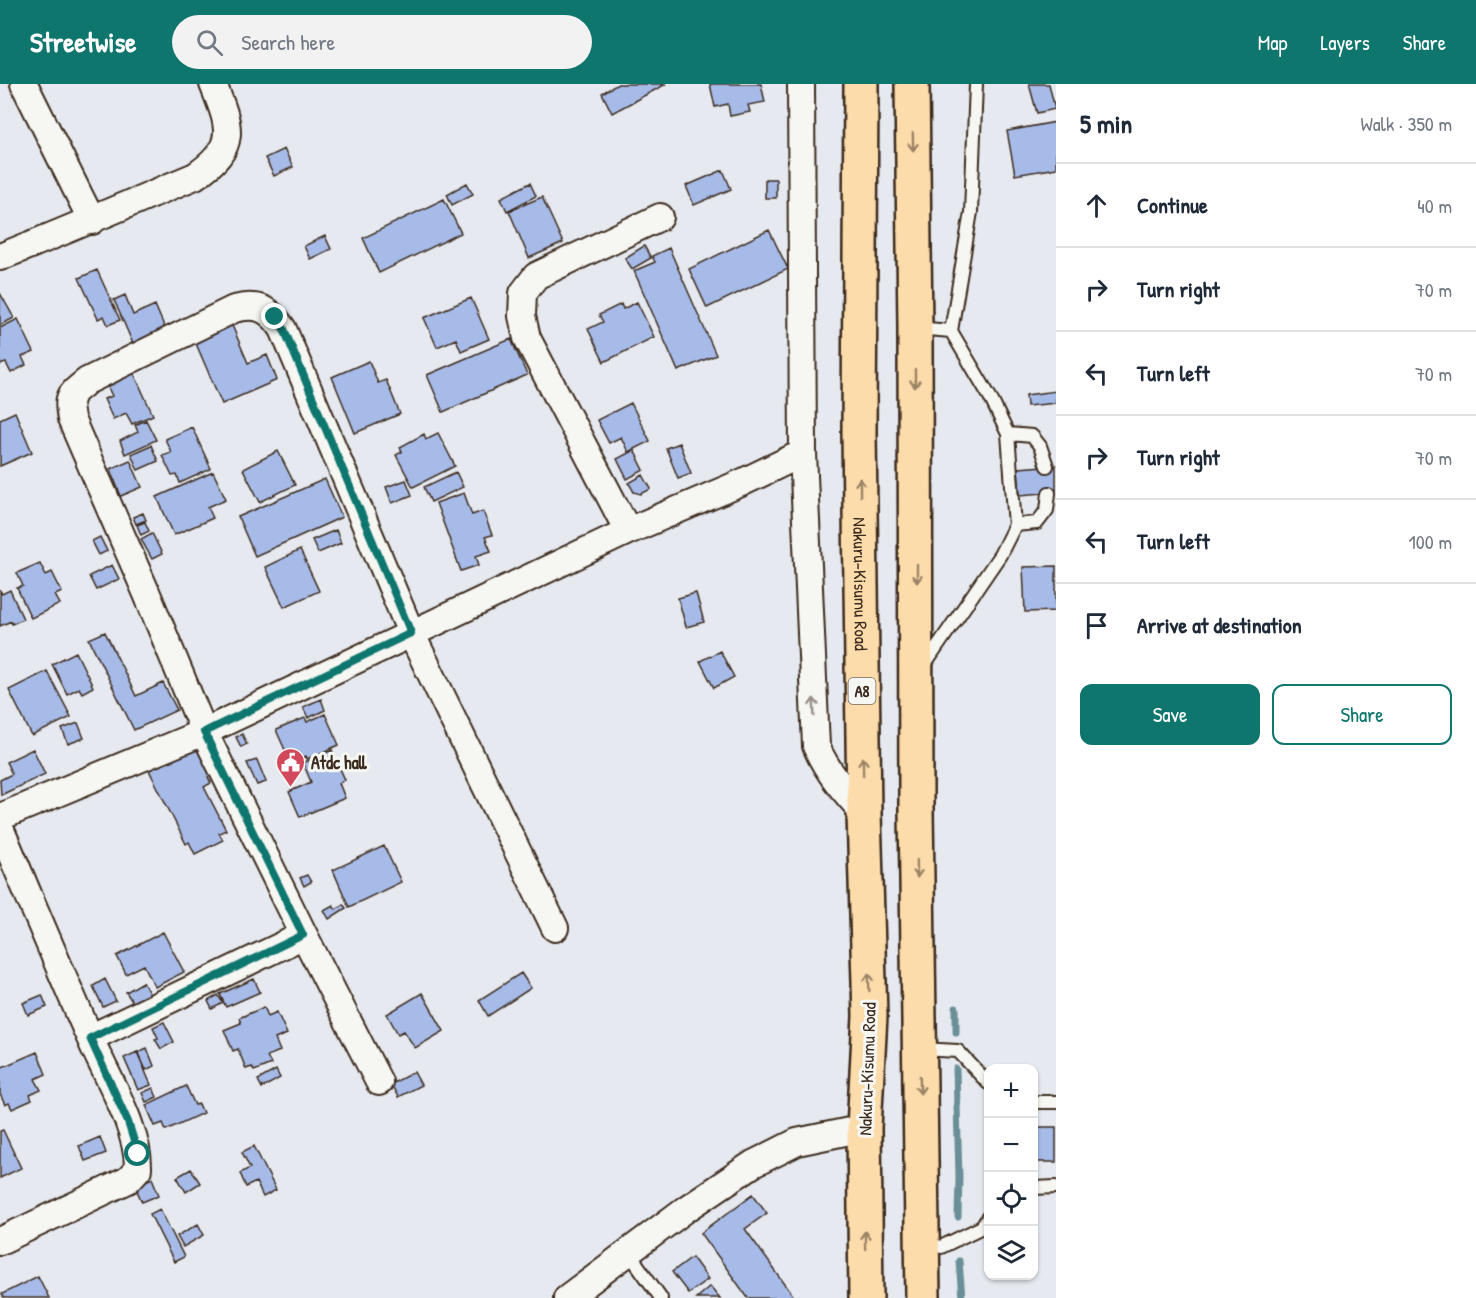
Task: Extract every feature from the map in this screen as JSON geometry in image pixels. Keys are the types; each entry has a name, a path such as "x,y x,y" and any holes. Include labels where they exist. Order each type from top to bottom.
{"highway":[{"name":"Nakuru-Kisumu Road","path":"861,84 859,432 864,813 870,1016 864,1128 866,1298"},
{"path":"912,84 916,810 923,1298"}],"street":[{"path":"24,84 92,221"},
{"path":"0,257 92,221 195,176 206,168 219,154 228,136 225,113 213,84"},
{"path":"801,84 803,453 816,746 835,780 864,813"},
{"path":"628,531 528,338 522,316 523,293 536,276 660,217"},
{"path":"379,1082 303,935 204,732 71,419 69,405 71,394 87,381 234,309 251,305 275,317 284,329 411,633 555,928"},
{"path":"0,817 204,732 628,531 741,483 803,453"},
{"path":"0,828 132,1133 138,1154 138,1169 128,1180 0,1241"},
{"path":"90,1038 303,935"},
{"path":"567,1298 686,1209 753,1164 797,1142 864,1128"}],"lane":[{"path":"917,677 1000,555 1015,525 1008,434 990,397 951,332 971,212 976,84"},
{"path":"915,328 951,332"},
{"path":"1008,434 1032,436 1040,446 1047,466"},
{"path":"1015,525 1037,523 1047,510 1049,493"},
{"path":"920,1048 958,1051 984,1079"},
{"path":"1038,1102 1056,1102"},
{"path":"1038,1188 1056,1187"},
{"path":"922,1244 941,1247 982,1227 984,1224"},
{"path":"629,1252 661,1298"}],"building":[{"path":"618,84 666,84 612,113 602,93"},
{"path":"710,84 761,84 765,102 748,105 750,112 730,116 728,104 715,107"},
{"path":"1029,84 1049,84 1055,109 1037,113"},
{"path":"1056,122 1056,168 1015,175 1007,131"},
{"path":"284,149 293,167 274,176 265,158"},
{"path":"723,170 731,189 694,205 686,186"},
{"path":"765,179 776,179 776,198 765,198"},
{"path":"467,183 473,194 452,205 447,194"},
{"path":"530,183 536,196 507,211 501,198"},
{"path":"542,197 563,243 529,258 509,211"},
{"path":"444,199 461,233 379,273 363,238"},
{"path":"769,230 788,269 707,308 689,269"},
{"path":"325,236 331,249 310,259 304,246"},
{"path":"644,246 651,258 632,269 625,258"},
{"path":"669,248 716,355 678,371 634,271 655,262 652,256"},
{"path":"97,270 120,320 108,325 104,316 98,319 79,278"},
{"path":"0,293 14,318 0,325"},
{"path":"125,295 133,315 155,305 167,333 134,346 114,300"},
{"path":"471,298 489,339 461,351 456,339 437,347 424,318"},
{"path":"637,302 654,337 604,362 588,329 603,322 599,315 621,304 623,309"},
{"path":"18,319 34,352 22,357 26,365 11,373 6,363 0,365 0,328"},
{"path":"231,323 248,363 267,355 277,380 222,404 194,339"},
{"path":"511,339 527,375 443,412 427,375"},
{"path":"369,361 378,383 386,380 400,414 355,433 332,377"},
{"path":"133,371 153,415 132,424 126,413 113,419 104,399 112,396 106,383"},
{"path":"1056,391 1056,403 1027,406 1026,395"},
{"path":"631,403 650,441 628,452 621,437 609,443 597,420"},
{"path":"15,412 32,452 0,466 0,419"},
{"path":"146,420 156,440 125,454 120,441 138,432 135,425"},
{"path":"192,427 211,469 180,483 177,475 172,476 162,455 171,452 165,439"},
{"path":"438,433 455,466 413,487 396,455 402,452 400,447 424,434 426,439"},
{"path":"679,443 691,473 678,478 666,448"},
{"path":"151,445 158,461 138,470 131,454"},
{"path":"634,450 644,470 627,479 617,459"},
{"path":"278,451 295,485 260,502 243,469"},
{"path":"130,460 142,487 121,496 110,469"},
{"path":"1056,465 1056,492 1020,495 1018,468"},
{"path":"213,472 226,499 208,507 213,518 174,535 157,497"},
{"path":"456,472 463,487 431,502 424,487"},
{"path":"643,475 651,489 641,494 634,492 629,483"},
{"path":"325,479 342,517 255,556 238,517"},
{"path":"406,480 412,495 392,503 386,487"},
{"path":"464,493 472,515 483,511 492,535 485,537 491,551 476,556 479,565 461,571 436,503"},
{"path":"143,513 146,520 136,524 133,517"},
{"path":"145,522 149,531 141,535 137,525"},
{"path":"336,530 341,543 318,553 312,540"},
{"path":"152,533 162,554 152,559 141,539"},
{"path":"100,537 107,551 99,555 92,541"},
{"path":"300,550 319,591 284,607 265,567"},
{"path":"40,563 46,575 52,572 62,592 55,595 60,604 31,618 17,588 23,586 17,573"},
{"path":"112,565 119,579 96,590 89,576"},
{"path":"1056,566 1056,611 1025,612 1023,567"},
{"path":"0,590 2,594 10,590 23,619 0,626"},
{"path":"696,593 704,622 686,627 678,598"},
{"path":"105,632 136,696 163,683 177,710 134,730 89,639"},
{"path":"720,651 734,677 714,688 700,661"},
{"path":"76,652 93,687 82,693 79,688 67,694 52,664"},
{"path":"47,671 71,717 32,736 9,690"},
{"path":"321,699 325,710 308,718 303,707"},
{"path":"325,714 339,745 307,759 306,756 291,763 276,730 305,718 307,722"},
{"path":"78,723 84,738 68,744 62,729"},
{"path":"242,734 247,744 241,747 236,737"},
{"path":"199,742 216,774 208,777 211,783 204,787 226,830 219,833 223,840 195,854 189,842 186,844 148,768"},
{"path":"33,749 45,774 1,795 0,780 12,774 6,762"},
{"path":"332,750 345,780 339,783 345,798 300,817 289,792 311,782 303,763"},
{"path":"257,760 266,782 257,785 247,763"},
{"path":"384,846 401,882 349,907 333,870"},
{"path":"307,875 311,882 304,886 300,878"},
{"path":"343,904 346,908 329,919 324,910 333,905 336,909"},
{"path":"163,932 184,972 155,987 144,965 126,974 117,956"},
{"path":"521,973 531,988 488,1016 479,1000"},
{"path":"105,979 116,1001 103,1007 93,986"},
{"path":"254,979 260,992 226,1007 220,994"},
{"path":"143,982 151,997 135,1006 126,992"},
{"path":"422,993 444,1031 415,1048 404,1031 398,1034 387,1014"},
{"path":"42,995 47,1007 28,1015 23,1003"},
{"path":"218,995 223,1003 212,1009 208,1001"},
{"path":"264,1007 268,1016 277,1012 287,1034 275,1039 280,1051 267,1056 271,1064 254,1071 252,1067 246,1069 238,1049 233,1051 224,1030 241,1023 239,1018"},
{"path":"164,1022 174,1042 161,1049 155,1039 158,1038 153,1027"},
{"path":"147,1048 154,1066 146,1070 138,1052"},
{"path":"37,1052 46,1074 35,1079 41,1090 30,1095 32,1100 12,1109 9,1103 5,1105 0,1094 0,1068"},
{"path":"137,1052 151,1085 138,1090 124,1058"},
{"path":"276,1070 280,1078 262,1088 258,1080"},
{"path":"414,1072 421,1085 398,1097 391,1084"},
{"path":"186,1086 195,1105 199,1104 203,1113 166,1130 163,1123 155,1126 146,1105"},
{"path":"153,1088 157,1097 146,1102 142,1093"},
{"path":"1038,1127 1056,1127 1056,1162 1038,1162"},
{"path":"3,1130 21,1168 0,1178 0,1131"},
{"path":"100,1137 106,1153 85,1161 79,1146"},
{"path":"254,1146 276,1190 263,1197 256,1182 246,1187 240,1173 250,1168 242,1152"},
{"path":"191,1169 200,1183 186,1192 177,1177"},
{"path":"152,1178 159,1195 142,1202 135,1186"},
{"path":"753,1194 767,1213 745,1229 795,1298 748,1298 701,1233"},
{"path":"160,1209 184,1257 174,1262 150,1214"},
{"path":"198,1224 204,1235 183,1247 177,1236"},
{"path":"692,1257 708,1279 688,1293 672,1272"},
{"path":"38,1276 49,1298 4,1298 2,1294"},
{"path":"710,1286 720,1298 696,1298"}],"waterway":[{"path":"956,1008 956,1032"},
{"path":"956,1069 958,1217"},
{"path":"959,1261 962,1298"}],"place":[{"name":"Atdc hall","path":"290,788"}],"route":[{"path":"138,1154 128,1122 90,1038 303,935 204,732 411,633 284,329 275,317"}]}
